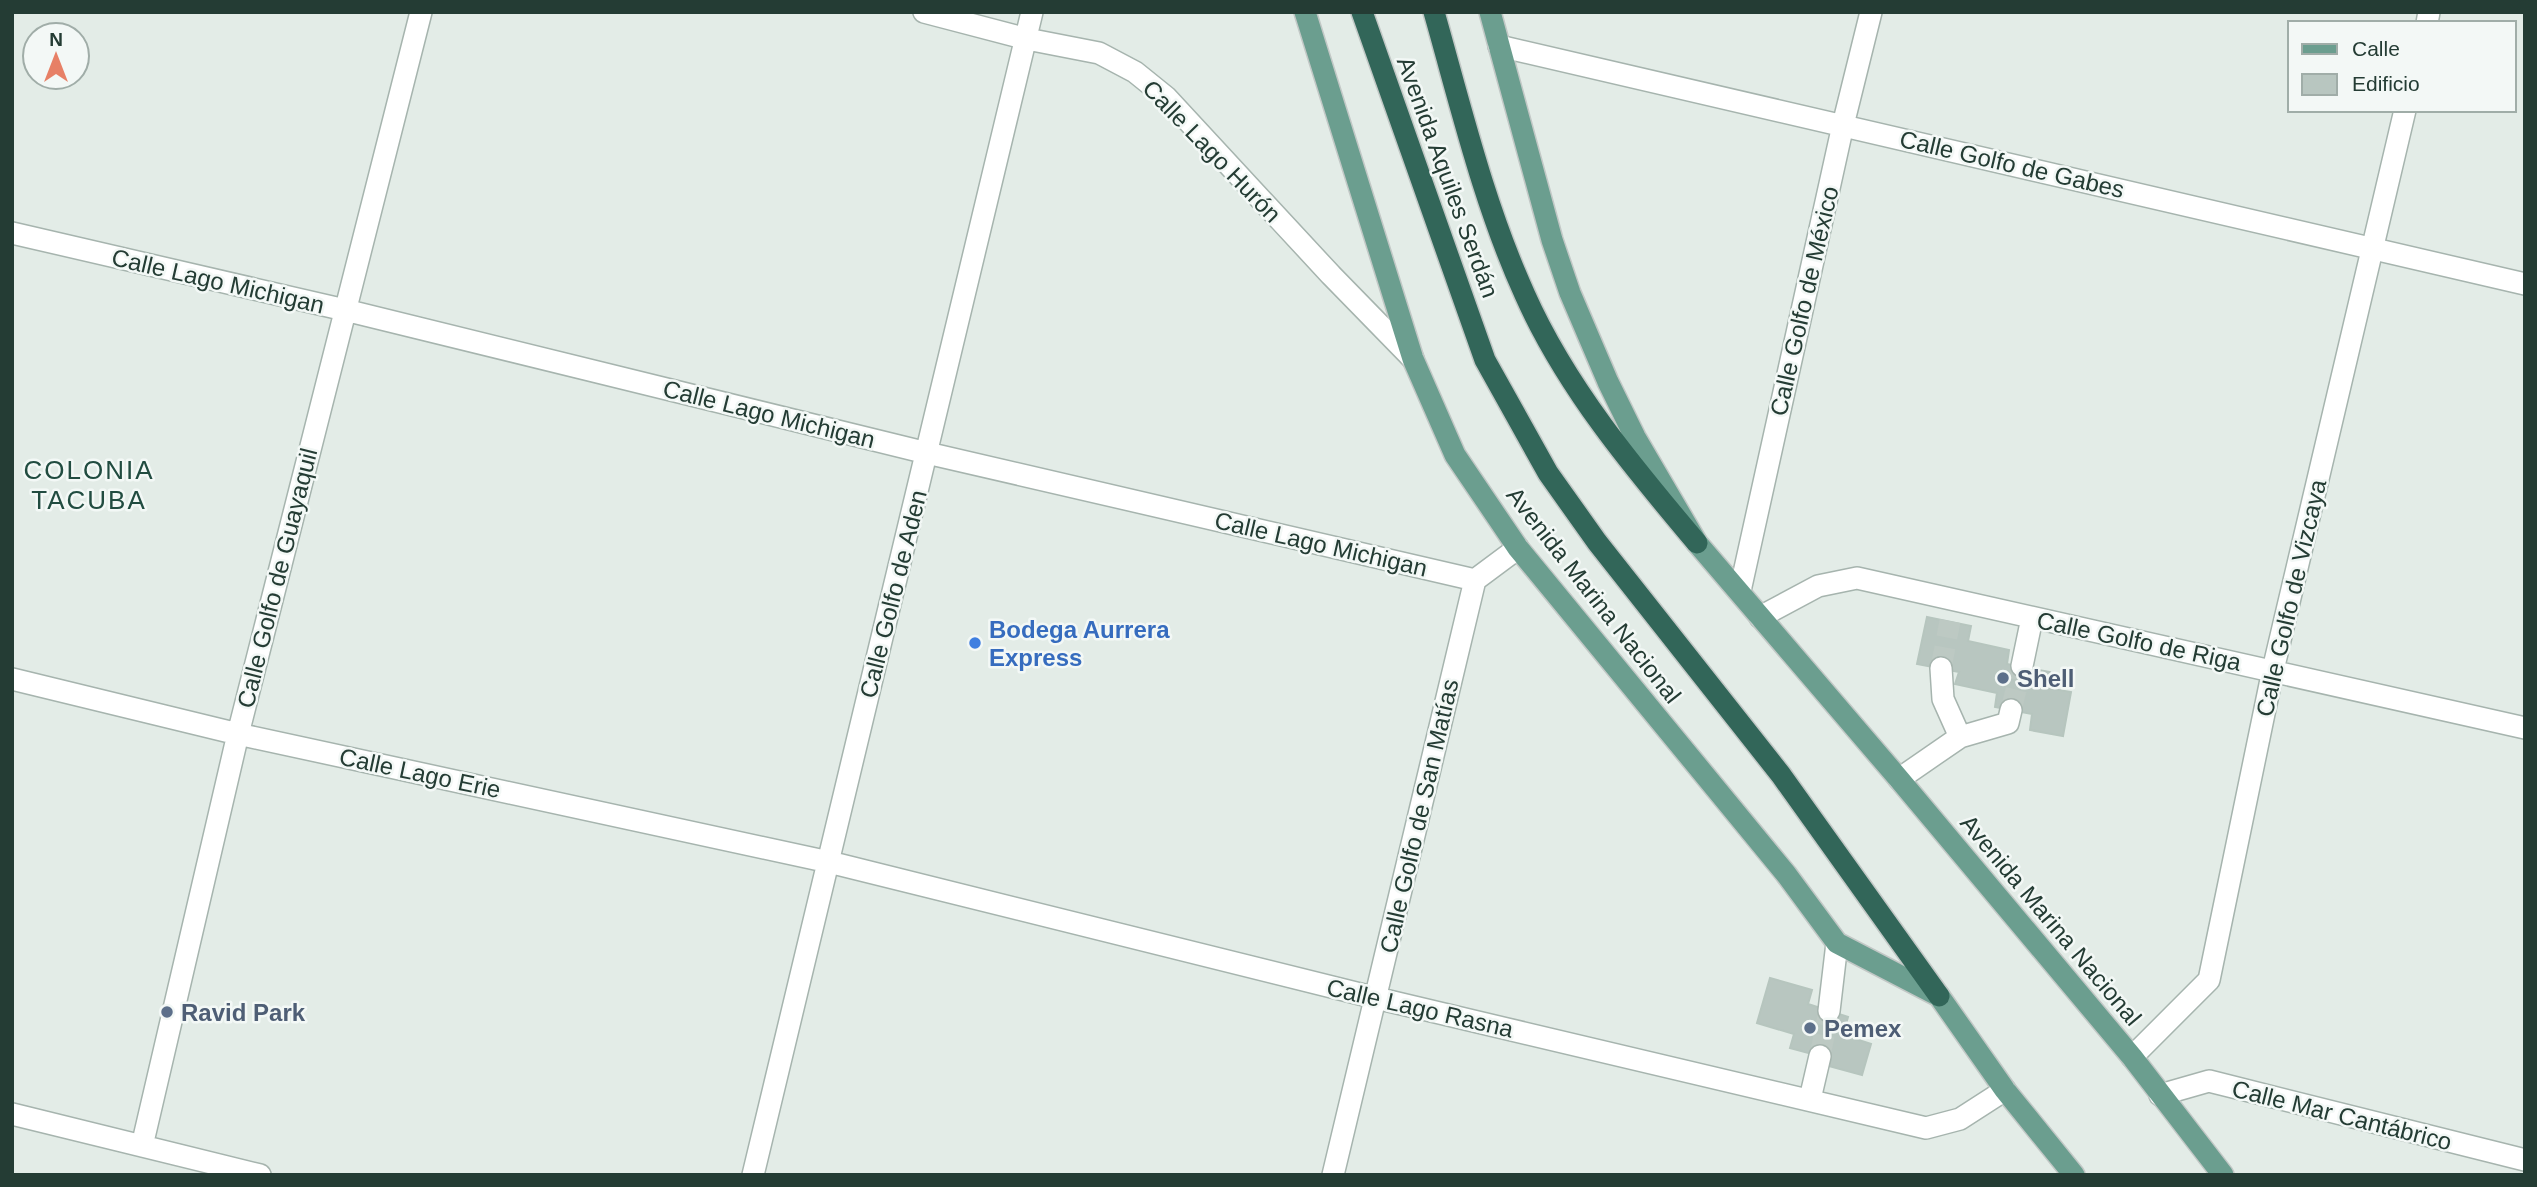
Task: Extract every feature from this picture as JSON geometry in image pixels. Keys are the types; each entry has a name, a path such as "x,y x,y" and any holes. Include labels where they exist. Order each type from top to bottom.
{"highway":[{"name":"Avenida Aquiles Serdán","path":"1362,12 1485,360"},
{"name":"Avenida Aquiles Serdán","path":"1434,12 1490,204 1524,295 1544,334"},
{"name":"Avenida Marina Nacional","path":"1544,334 1576,388 1616,443 1697,542"},
{"name":"Avenida Marina Nacional","path":"1485,360 1548,474 1597,542 1781,775 1939,996"}],"main road":[{"name":"Avenida Marina Nacional","path":"1305,12 1413,359 1455,455 1518,548 1786,874 1837,943 1939,996 2005,1090 2074,1175"},
{"name":"Avenida Marina Nacional","path":"1489,12 1552,240 1570,293 1635,437 1697,542 2132,1057 2223,1175"}],"street":[{"name":"Calle Golfo de Guayaquil","path":"142,1146 238,734 421,12"},
{"name":"Calle Lago Hurón","path":"924,12 1027,39 1099,54 1135,72 1156,89 1413,359"},
{"name":"Calle Golfo de Aden","path":"754,1175 1032,12"},
{"name":"Calle Golfo de México","path":"1740,591 1843,125 1871,12"},
{"name":"Calle Golfo de Gabes","path":"1499,46 2525,284"},
{"name":"Calle Golfo de Vizcaya","path":"2132,1057 2209,980 2273,670 2405,112"},
{"name":"Calle Lago Michigan","path":"12,233 345,310 927,453 1475,580"},
{"path":"1475,580 1518,548"},
{"name":"Calle Golfo de Riga","path":"1759,617 1818,586 1857,578 1953,611 2032,618 2525,728"},
{"name":"Calle Golfo de San Matías","path":"1333,1175 1475,580"},
{"path":"2022,666 2032,618"},
{"path":"1941,668 1943,699 1960,737"},
{"name":"Calle Lago Erie","path":"12,679 238,734 829,862"},
{"path":"1899,779 1960,737 2008,723 2011,710"},
{"name":"Calle Lago Rasna","path":"829,862 1376,998 1926,1128 1960,1119 2005,1090"},
{"path":"1829,1011 1837,943"},
{"path":"1810,1099 1820,1056"},
{"name":"Calle Mar Cantábrico","path":"2160,1095 2209,1081 2525,1160"},
{"path":"12,1114 260,1175"}],"building":[{"name":"Shell","path":"1927,617 1971,626 1968,641 2009,650 2007,664 2050,672 2047,688 2071,692 2063,736 2030,730 2032,714 1995,707 1997,693 1955,684 1959,672 1917,664"},
{"name":"Pemex","path":"1770,978 1812,990 1808,1004 1848,1017 1843,1035 1871,1044 1862,1075 1829,1066 1831,1059 1790,1048 1794,1034 1757,1023"}],"tunnel":[{"path":"1941,668 1950,621"},
{"path":"2011,710 2022,666"},
{"path":"1820,1056 1829,1011"}],"place":[{"name":"Bodega Aurrera Express","path":"975,643"},
{"name":"Shell","path":"2003,678"},
{"name":"Ravid Park","path":"167,1012"},
{"name":"Pemex","path":"1810,1028"}],"district":[{"name":"COLONIA TACUBA","path":"89,485"}]}
